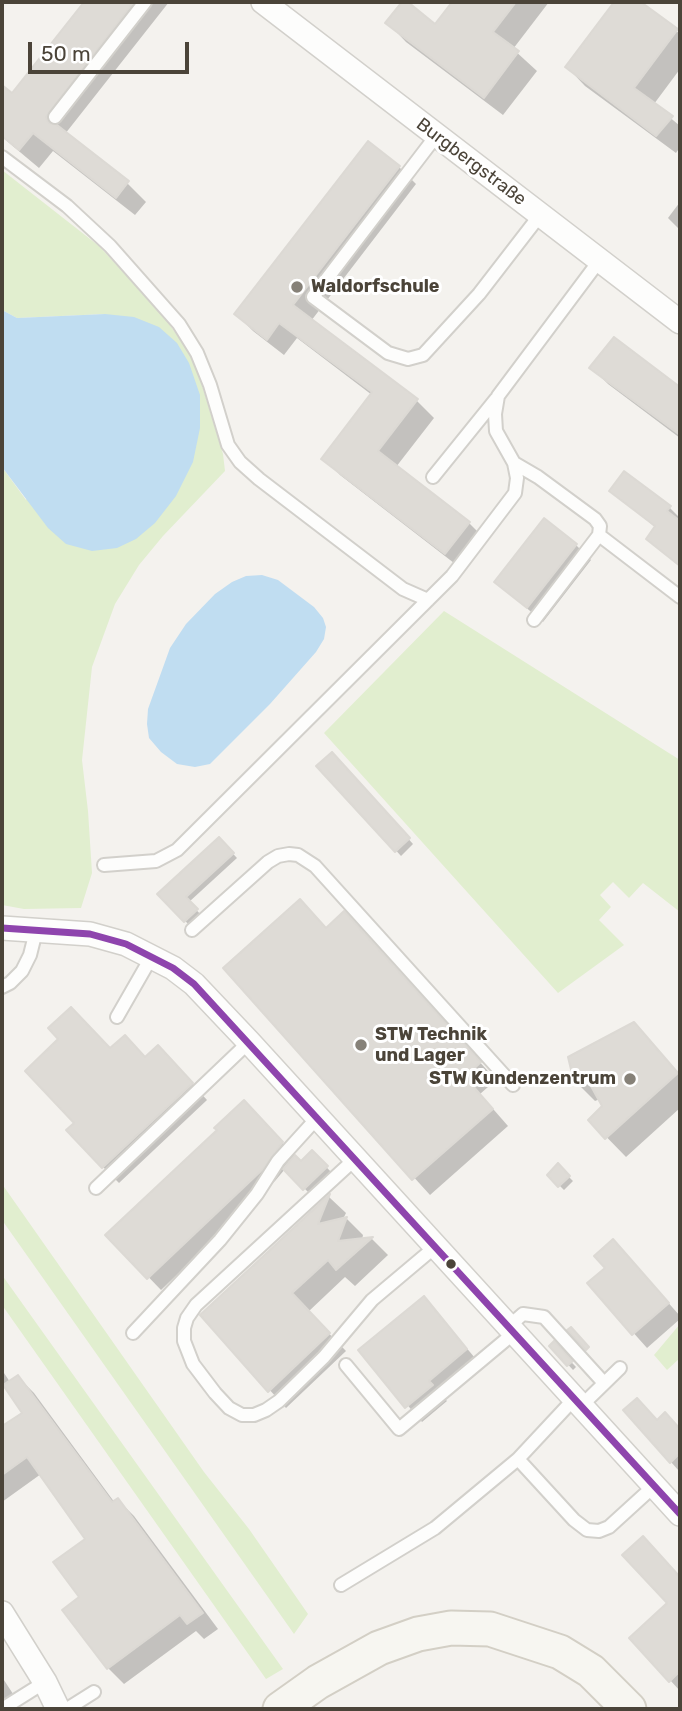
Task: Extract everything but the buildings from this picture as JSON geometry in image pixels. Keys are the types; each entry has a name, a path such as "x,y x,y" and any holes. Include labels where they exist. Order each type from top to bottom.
{"main road":[{"path":"280,1709 318,1682 379,1648 418,1634 451,1628 490,1629 560,1652 591,1671 629,1709"}],"street":[{"name":"Burgbergstraße","path":"262,2 680,322"},
{"path":"2,928 90,934 126,944 173,968 194,985 680,1514"},
{"path":"2,1613 45,1682 58,1709"}],"lane":[{"path":"55,117 145,2"},
{"path":"436,136 313,297 388,353 408,359 423,355 479,294 540,215"},
{"path":"2,157 67,206 110,246 179,324 197,353 228,445 240,462 259,480 403,589 428,600"},
{"path":"433,477 498,396 599,261"},
{"path":"104,865 156,861 177,850 452,576 514,494 517,478 514,463 496,431 498,396"},
{"path":"514,463 538,477 595,519 600,526 599,535 534,620"},
{"path":"599,535 680,597"},
{"path":"192,930 268,862 278,856 298,855 315,866 513,1085"},
{"path":"2,987 22,971 30,955 36,931"},
{"path":"117,1017 152,956"},
{"path":"96,1188 249,1042"},
{"path":"133,1333 220,1240 257,1194 278,1161 317,1118"},
{"path":"355,1159 196,1305 187,1318 184,1341 193,1364 215,1393 229,1408 242,1415 254,1415 266,1410 317,1364 372,1300 435,1247"},
{"path":"346,1365 399,1429 511,1330 523,1314 544,1317 604,1383"},
{"path":"341,1586 435,1528 518,1459 577,1402 620,1368"},
{"path":"518,1459 574,1520 587,1530 599,1531 609,1527 654,1486"},
{"path":"2,1709 45,1682"},
{"path":"67,1709 94,1692"}],"green space":[{"path":"2,170 99,246 162,314 194,359 223,454 225,471 139,565 115,604 92,667 82,760 92,873 81,908 24,909 2,905 2,467 26,500 105,314 17,318 2,310"},
{"path":"444,611 680,760 680,912 643,883 629,898 613,882 600,895 611,907 599,920 624,945 558,993 324,733"},
{"path":"2,1184 204,1472 249,1529 308,1614 294,1634 2,1220"},
{"path":"2,1275 283,1669 266,1679 2,1305"},
{"path":"680,1324 680,1358 667,1370 654,1355"}],"water":[{"path":"2,310 17,318 105,314 134,317 159,327 177,343 189,363 200,395 200,428 193,462 176,496 155,523 136,539 117,548 92,551 66,544 48,528 2,467"},
{"path":"262,575 278,580 314,607 326,627 324,639 316,652 270,704 210,764 195,767 177,764 149,738 147,724 148,709 170,648 186,624 215,594 246,576"}],"transit line":[{"path":"2,928 90,934 126,944 173,968 194,984 680,1514"}],"place":[{"name":"Waldorfschule","path":"297,287"},
{"name":"STW Technik und Lager","path":"361,1045"},
{"name":"STW Kundenzentrum","path":"630,1079"}]}
